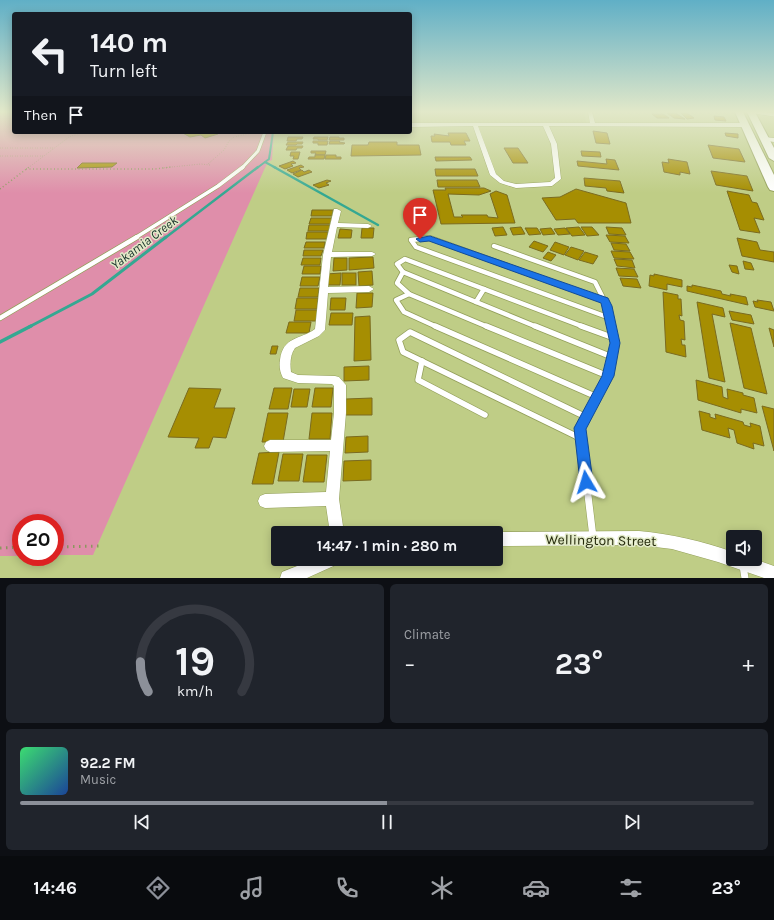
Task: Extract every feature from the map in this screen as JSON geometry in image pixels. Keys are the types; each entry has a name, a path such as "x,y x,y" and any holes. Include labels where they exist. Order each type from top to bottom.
{"highway":[{"path":"751,139 774,187"},
{"path":"769,140 774,158"}],"street":[{"path":"480,139 493,175 502,182 516,186 552,184 558,179 554,144 552,139"},
{"path":"336,526 332,499 340,408 340,385 335,380 298,379 287,375 284,367 287,352 292,344 316,335 320,330 327,255 337,211"},
{"path":"334,225 368,226"},
{"path":"327,255 372,254"},
{"path":"324,290 369,289"},
{"path":"270,446 337,445"},
{"path":"265,501 332,499"},
{"name":"Wellington Street","path":"503,539 639,538 672,542 726,557"},
{"path":"288,578 316,566"},
{"name":"Wellington Street","path":"751,566 774,574"}],"lane":[{"path":"0,318 138,238 220,184 247,164 261,147 263,139"},
{"path":"605,301 430,238 411,240 416,247 610,318"},
{"path":"494,246 595,282 605,301 615,343 608,376 580,428 593,538"},
{"path":"612,357 402,272 397,264 405,259 614,338"},
{"path":"402,272 397,283 409,294 608,376"},
{"path":"476,302 484,289"},
{"path":"409,294 396,300 404,312 597,397"},
{"path":"582,439 403,352 399,340 410,332 586,417"},
{"path":"422,361 418,380 485,415"},
{"path":"743,566 745,578"}],"path":[{"path":"0,189 66,139"},
{"path":"207,165 224,150 232,139"},
{"path":"0,148 53,148"},
{"path":"0,156 43,156"},
{"path":"26,169 155,169 210,165"},
{"path":"64,547 100,546"},
{"path":"0,548 12,547"}],"shaded area":[{"path":"0,139 274,139 272,160 268,162 264,170 93,555 64,555 64,514 12,514 12,556 0,556"}],"building":[{"path":"288,139 302,139 297,139 296,141 287,141"},
{"path":"329,139 344,139 344,140"},
{"path":"431,139 469,139 470,141 464,141 466,145 451,145 450,142 432,142"},
{"path":"595,139 609,139 610,144 596,143"},
{"path":"313,141 328,141 327,145 318,145 318,143 313,143"},
{"path":"330,141 340,141 339,142 345,143 329,144"},
{"path":"288,142 303,142 302,144 286,145"},
{"path":"369,142 397,142 397,145 419,145 421,155 351,156 352,145 368,145"},
{"path":"708,145 739,149 745,162 713,158"},
{"path":"288,146 303,146 302,148 297,148 296,150 286,150"},
{"path":"504,148 518,148 528,163 513,163"},
{"path":"311,151 326,151 325,155 315,155 316,153 311,153"},
{"path":"581,151 600,152 601,157 582,156"},
{"path":"291,152 300,152 298,159 293,159 294,156 290,156"},
{"path":"315,155 325,155 324,159 308,159 309,157 315,157"},
{"path":"326,155 336,155 336,157 341,157 341,159 325,159"},
{"path":"435,157 470,157 472,160 436,161"},
{"path":"606,159 615,160 619,170 578,166 577,161 607,164"},
{"path":"668,159 687,162 690,174 680,172 680,175 664,172 662,162 669,163"},
{"path":"293,161 296,163 291,164 293,166 285,169 279,166"},
{"path":"82,163 117,163 112,167 77,168"},
{"path":"301,165 304,167 299,168 301,170 292,173 287,170"},
{"path":"435,169 475,169 478,176 436,176"},
{"path":"302,170 304,172 309,170 312,172 298,177 293,174"},
{"path":"711,171 747,176 753,191 716,185"},
{"path":"584,178 620,181 624,193 607,191 606,188 585,186"},
{"path":"327,180 331,181 326,183 329,185 319,188 313,185"},
{"path":"437,180 477,180 480,187 438,187"},
{"path":"445,188 484,188 491,191 479,195 448,194 454,217 463,217 461,215 487,215 488,217 498,218 490,194 496,191 507,195 515,223 441,224 433,190 446,190"},
{"path":"576,189 626,203 631,223 578,223 575,219 556,220 542,198 560,197"},
{"path":"727,191 749,195 752,202 757,203 764,220 754,218 760,233 740,230"},
{"path":"312,210 333,210 332,216 311,216"},
{"path":"311,218 332,218 331,224 309,224"},
{"path":"309,225 330,225 329,231 308,231"},
{"path":"503,227 507,235 495,236 492,228"},
{"path":"521,227 525,234 513,235 510,228"},
{"path":"579,227 585,235 572,236 566,228"},
{"path":"581,227 592,227 599,235 587,236"},
{"path":"606,227 622,228 626,235 609,234"},
{"path":"362,228 374,228 373,238 361,238"},
{"path":"525,228 537,228 541,234 529,235"},
{"path":"551,228 555,234 543,235 540,229"},
{"path":"565,228 570,234 558,235 554,229"},
{"path":"340,229 352,230 351,238 338,238"},
{"path":"307,232 328,232 327,239 306,239"},
{"path":"606,235 625,236 629,243 610,242"},
{"path":"737,238 757,242 760,250 774,252 774,262 742,256"},
{"path":"534,241 548,246 543,252 529,247"},
{"path":"306,242 325,242 324,248 304,248"},
{"path":"555,242 569,247 564,255 550,250"},
{"path":"611,243 626,244 630,251 614,250"},
{"path":"571,247 584,251 578,260 565,255"},
{"path":"304,250 323,250 321,256 303,256"},
{"path":"611,251 630,252 634,259 614,258"},
{"path":"548,252 556,255 551,261 543,258"},
{"path":"585,252 598,256 593,264 579,260"},
{"path":"373,257 374,268 349,270 349,258"},
{"path":"303,258 321,258 320,265 301,265"},
{"path":"334,258 347,258 347,270 333,271"},
{"path":"614,259 632,260 635,268 617,266"},
{"path":"743,261 751,263 754,270 745,269"},
{"path":"729,265 737,266 739,274 732,272"},
{"path":"304,266 321,266 320,274 302,274"},
{"path":"616,268 634,269 638,277 619,276"},
{"path":"372,271 373,285 359,286 358,272"},
{"path":"341,273 340,285 325,285 326,274"},
{"path":"342,273 356,273 356,285 342,285"},
{"path":"654,274 682,280 682,287 667,284 667,290 649,286 650,275 654,276"},
{"path":"302,277 320,277 318,286 300,286"},
{"path":"620,278 637,279 641,288 623,286"},
{"path":"692,285 721,291 722,294 731,296 730,294 746,297 748,305 687,291 687,286 692,287"},
{"path":"300,288 319,288 318,297 298,297"},
{"path":"663,292 678,295 678,299 681,299 682,316 679,315 680,320 684,321 685,340 681,339 682,345 685,345 686,357 666,352"},
{"path":"357,293 373,293 372,307 356,308"},
{"path":"297,298 318,298 317,309 295,309"},
{"path":"331,298 346,298 345,310 330,310"},
{"path":"757,300 771,302 774,311 755,307 753,301 758,302"},
{"path":"697,302 723,308 725,317 712,314 725,382 709,378"},
{"path":"296,310 318,310 316,321 294,321"},
{"path":"729,311 751,315 754,324 732,320"},
{"path":"331,313 353,313 352,325 329,325"},
{"path":"370,316 371,360 354,361 355,317"},
{"path":"289,322 311,322 309,333 286,333"},
{"path":"730,323 751,328 767,394 744,388"},
{"path":"769,328 774,330 774,347"},
{"path":"272,346 278,346 276,354 270,354"},
{"path":"369,366 369,380 344,381 344,367"},
{"path":"696,380 722,387 723,397 728,399 727,389 743,393 743,395 754,398 757,413 741,409 741,413 698,400"},
{"path":"189,388 221,389 214,408 235,408 226,438 213,437 209,448 195,448 199,438 168,437"},
{"path":"274,388 292,388 288,409 269,409"},
{"path":"315,388 333,388 331,407 312,407"},
{"path":"294,389 310,389 307,407 291,407"},
{"path":"372,398 372,415 345,415 346,399"},
{"path":"762,406 774,409 774,451"},
{"path":"699,411 710,414 710,417 716,419 715,414 743,422 744,425 751,427 750,423 760,426 764,446 753,443 754,449 737,443 734,430 728,428 730,438 702,430"},
{"path":"268,413 288,413 283,442 262,442"},
{"path":"312,413 332,413 330,439 309,439"},
{"path":"368,436 368,452 345,453 346,437"},
{"path":"279,452 273,484 252,484 259,453"},
{"path":"283,454 303,454 299,481 278,481"},
{"path":"307,455 327,455 324,482 303,482"},
{"path":"371,460 371,480 343,481 344,461"}],"waterway":[{"name":"Yakamia Creek","path":"265,162 269,159 272,139"},
{"name":"Yakamia Creek","path":"257,168 265,162"},
{"path":"265,162 276,168"},
{"name":"Yakamia Creek","path":"165,238 258,167"},
{"path":"274,167 378,225"},
{"name":"Yakamia Creek","path":"29,327 92,294 166,237"},
{"name":"Yakamia Creek","path":"0,342 31,326"}],"route":[{"path":"420,239 430,238 605,301 608,306 615,343 608,376 580,428 586,482"}]}
